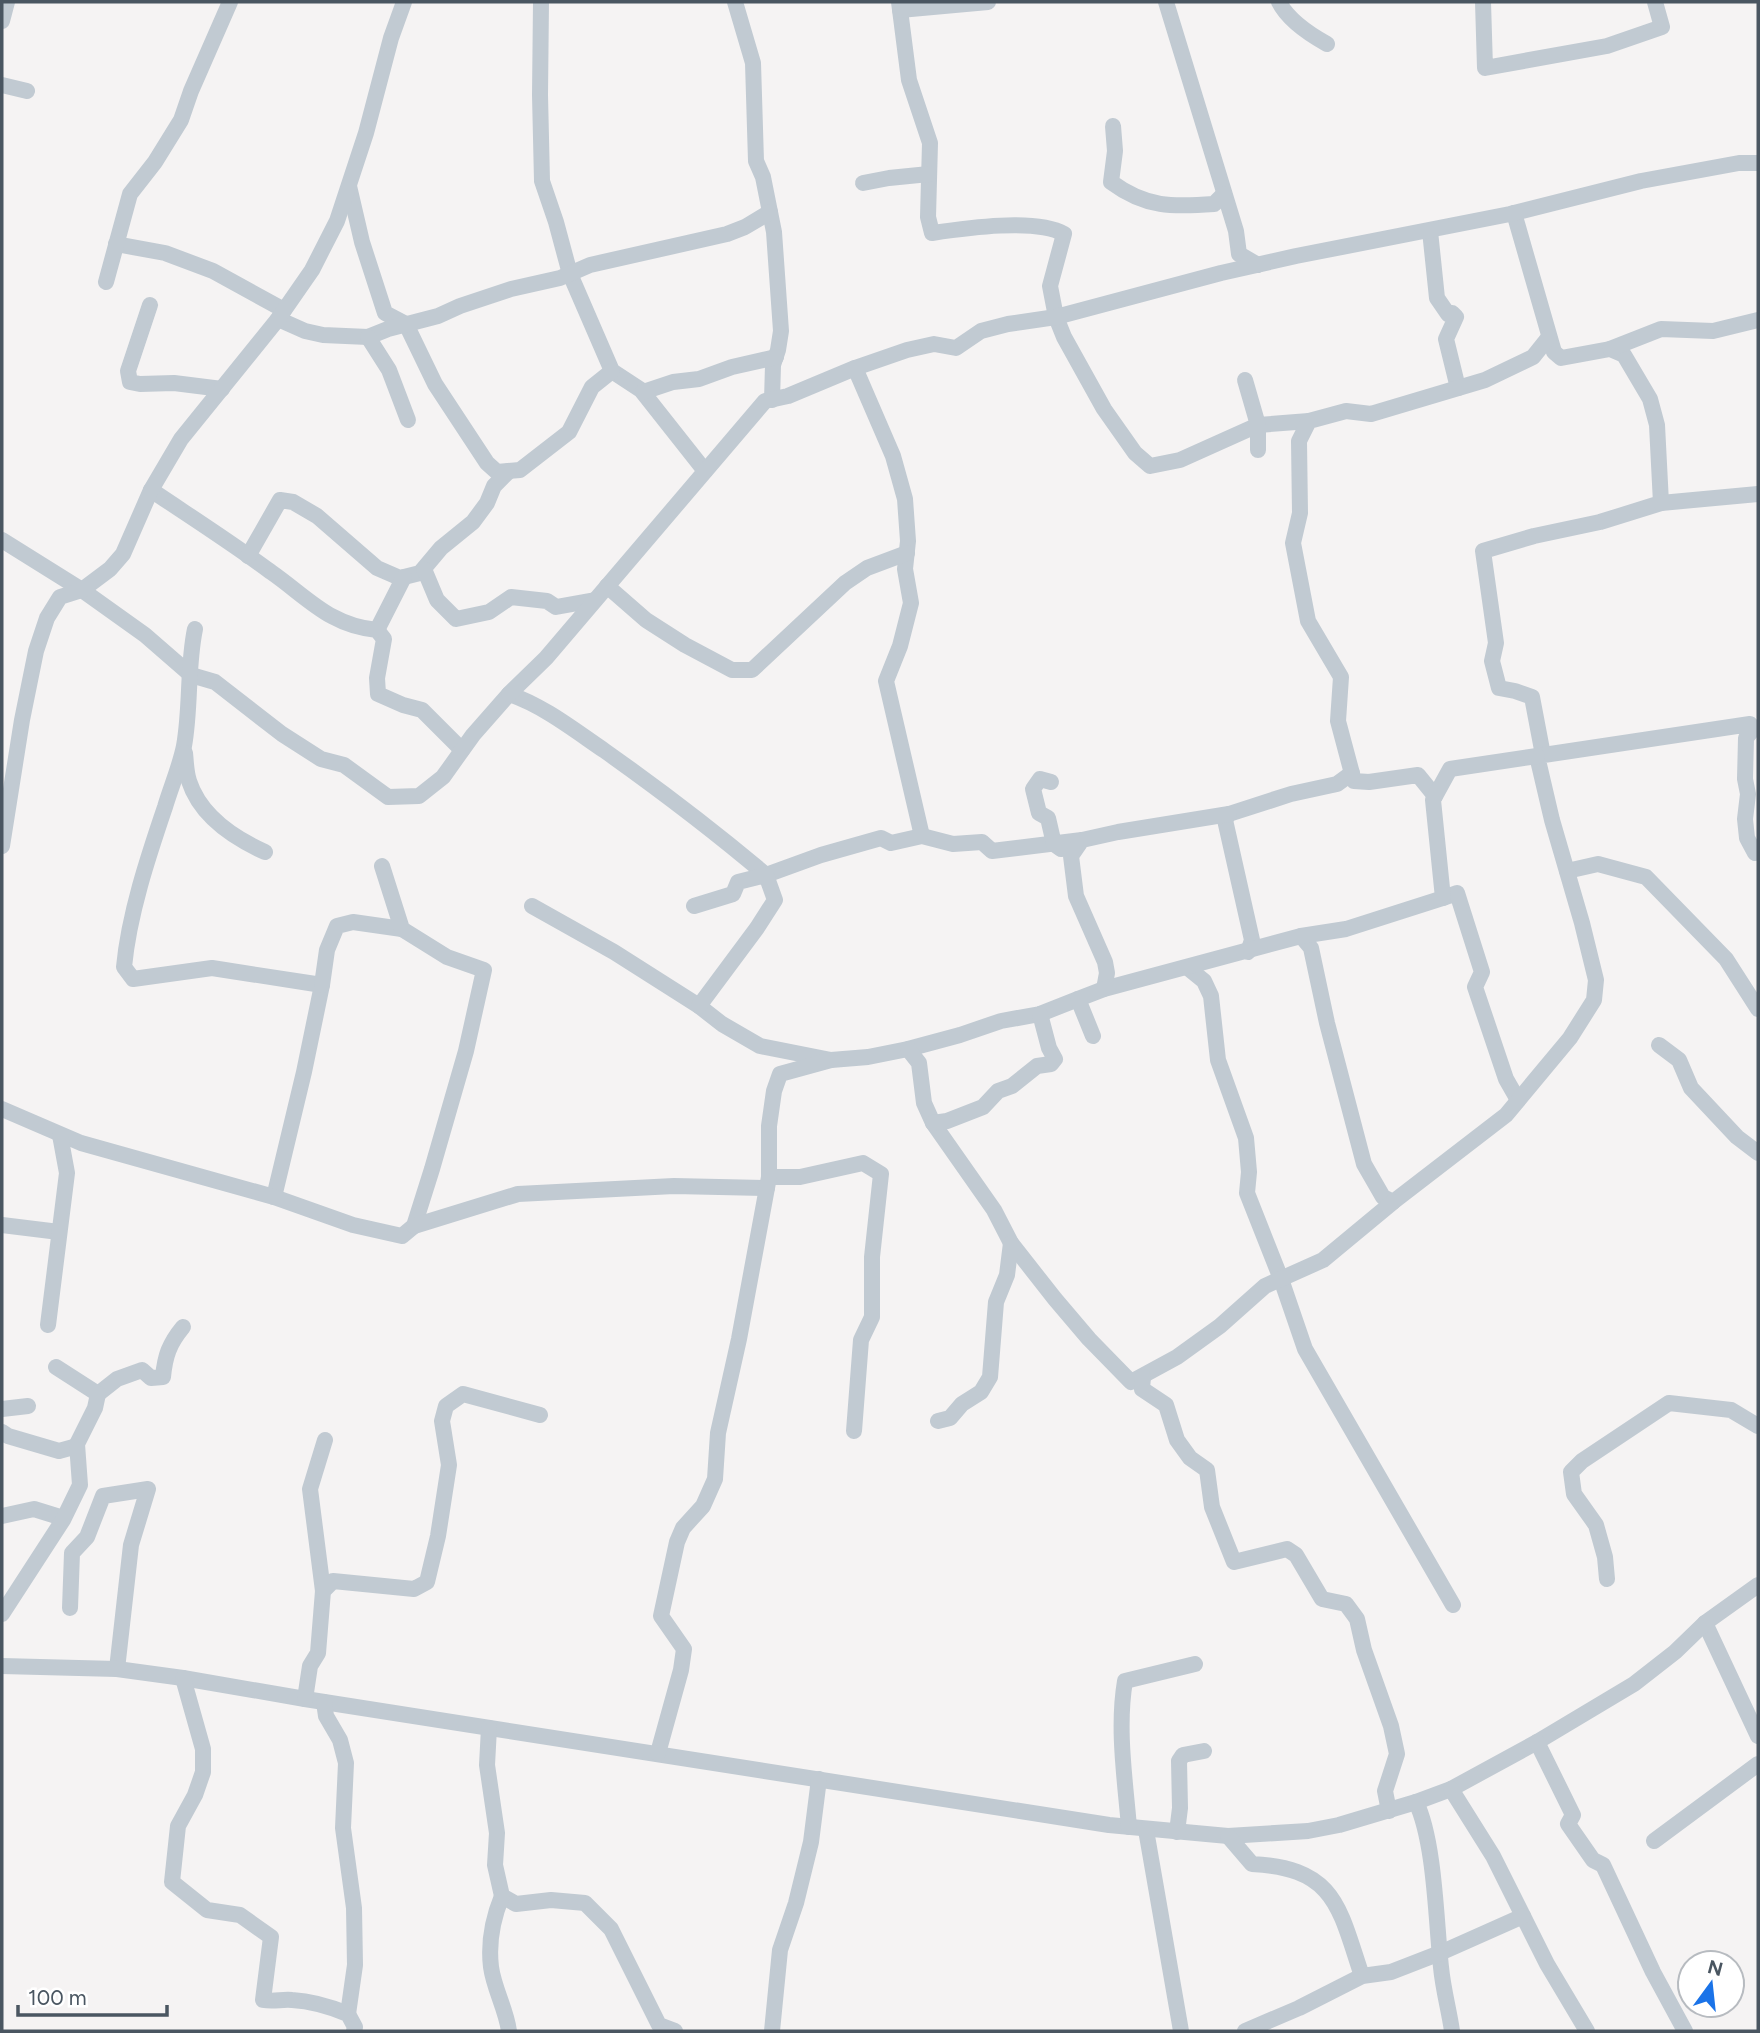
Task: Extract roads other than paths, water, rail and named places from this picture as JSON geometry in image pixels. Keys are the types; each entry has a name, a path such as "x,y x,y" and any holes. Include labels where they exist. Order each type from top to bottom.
{"street":[{"path":"2,21 8,2"},
{"path":"106,282 130,194 155,162 181,120 230,2"},
{"path":"2,846 8,778 43,628 60,597 82,590 110,569 123,554 151,490 181,439 281,314 312,270 333,232 366,133 391,38 404,2"},
{"path":"541,2 542,181 570,274 612,371 643,392 705,471"},
{"path":"735,2 753,63 756,161 763,177 774,232 781,331 773,365 772,400"},
{"path":"988,2 899,6 909,80 930,143 928,217 932,233 978,227 1039,225 1064,234 1049,286 1056,317 1064,337 1104,409 1135,453 1150,466 1180,460 1258,425 1309,421 1346,411 1371,414 1485,380 1533,357 1549,337"},
{"path":"1166,2 1236,231 1239,254 1258,265"},
{"path":"1279,2 1284,12 1310,34 1327,44"},
{"path":"1483,2 1485,68 1607,46 1662,27 1655,2"},
{"path":"2,85 27,91"},
{"path":"1113,126 1115,151 1111,182 1123,191 1173,207 1214,204 1224,194"},
{"path":"2,540 82,590 145,635 191,675 215,682 282,734 321,759 344,765 388,797 419,796 443,777 509,694 546,658 765,401 788,396 855,368 908,350 934,344 956,348 981,331 1008,324 1056,317 1258,265 1514,213 1641,181 1739,163 1758,163"},
{"path":"863,183 929,174"},
{"path":"348,185 362,242 385,313 406,324 435,384 487,463 497,472 520,470 569,432 593,387 612,371"},
{"path":"116,244 165,253 213,271 305,331 323,335 368,337 438,316 499,293 570,274 590,265 727,233 745,227 770,212"},
{"path":"1514,213 1549,337 1554,352 1561,358 1610,349 1661,329 1713,331 1758,320"},
{"path":"1430,231 1437,299 1448,314 1452,313 1456,317 1446,339 1458,388"},
{"path":"150,305 128,371 131,382 174,383 222,389"},
{"path":"368,337 389,370 408,421"},
{"path":"1610,349 1624,355 1650,399 1657,425 1661,503"},
{"path":"643,392 776,356"},
{"path":"855,368 893,456 905,499 905,569 911,603 900,646 886,681 922,836"},
{"path":"1245,380 1258,425 1258,450"},
{"path":"1309,421 1299,441 1300,513 1293,543 1308,621 1340,677 1338,721 1354,781 1369,782 1418,775 1435,796"},
{"path":"691,452 726,447"},
{"path":"248,556 280,500 293,502 317,516 377,568 400,578 420,573 441,548 473,522 487,503 494,486 509,471"},
{"path":"151,490 272,572 325,614 358,628 377,629"},
{"path":"908,1049 919,1063 924,1103 933,1123 994,1210 1012,1243 1064,1309 1131,1382 1177,1357 1220,1326 1265,1286 1322,1260 1506,1115 1570,1038 1594,1000 1596,980 1552,820 1532,697 1499,688 1492,661 1496,643 1483,551 1534,536 1600,522 1661,503 1758,494"},
{"path":"607,586 646,621 685,645 732,670 752,670 845,583 867,568 907,553"},
{"path":"424,569 437,600 456,619 489,612 511,597 547,601 556,607 594,600"},
{"path":"377,629 404,577"},
{"path":"195,629 191,646 184,747 155,836 126,944 124,967 133,979 212,968 322,985"},
{"path":"377,629 384,639 377,678 378,694 402,705 422,709 462,750"},
{"path":"509,694 526,700 559,719 604,750 670,797 765,875 775,900 699,1006"},
{"path":"1443,898 1433,800 1450,769 1750,724 1751,732 1745,738 1745,779 1748,793 1745,820 1747,838 1755,853"},
{"path":"184,747 189,780 198,800 223,828 265,852"},
{"path":"694,906 733,894 738,882 881,838 891,843 922,836 953,844 982,842 992,851 1054,844 1229,814 1291,794 1337,784 1352,773"},
{"path":"1051,782 1040,779 1033,789 1039,813 1048,818 1054,844 1071,856"},
{"path":"1229,814 1225,821 1252,940 1248,952"},
{"path":"1082,840 1071,856 1076,896 1105,962 1107,973 1104,989"},
{"path":"1566,871 1598,864 1646,877 1753,986 1758,1009"},
{"path":"383,866 402,929"},
{"path":"780,1073 831,1060 869,1057 908,1049 1001,1021 1040,1014 1104,989 1301,936 1346,929 1457,893 1482,972 1475,987 1506,1079 1518,1100"},
{"path":"532,906 614,952 760,1046 831,1060"},
{"path":"274,1197 304,1072 327,950 337,926 354,922 402,929 447,957 484,970 466,1051 414,1226"},
{"path":"1301,936 1311,948 1326,1023 1364,1164 1383,1197 1393,1202"},
{"path":"1188,968 1203,981 1211,996 1218,1060 1246,1138 1249,1172 1247,1193 1305,1349 1453,1605"},
{"path":"1078,999 1093,1036"},
{"path":"933,1123 947,1121 983,1107 998,1091 1012,1086 1037,1066 1051,1063 1055,1059 1049,1048 1040,1014"},
{"path":"1659,1045 1679,1060 1691,1088 1737,1137 1758,1153"},
{"path":"760,1046 780,1073"},
{"path":"658,1753 681,1670 684,1649 661,1616 665,1590 683,1528 703,1506 715,1479 718,1433 739,1339 768,1182 769,1126 774,1091 780,1073"},
{"path":"2,1109 60,1135 241,1190 274,1197 353,1225 402,1236 414,1226 518,1194 768,1182 863,1163 881,1174 872,1257 872,1317 861,1340 854,1431"},
{"path":"48,1325 66,1173 60,1135"},
{"path":"2,1225 60,1232"},
{"path":"938,1421 950,1418 962,1404 981,1392 990,1377 996,1302 1007,1275 1012,1243"},
{"path":"2,1614 63,1518 80,1485 78,1446 95,1408 98,1394 117,1378 142,1370 151,1378 163,1377 164,1363 171,1342 183,1328"},
{"path":"55,1367 98,1394"},
{"path":"1143,1377 1142,1389 1166,1405 1177,1440 1190,1458 1207,1470 1212,1507 1234,1562 1287,1549 1296,1555 1322,1599 1346,1604 1357,1619 1364,1650 1391,1726 1397,1755 1385,1791 1389,1811"},
{"path":"323,1591 333,1581 414,1589 427,1581 438,1536 449,1465 442,1420 446,1406 463,1394 540,1415"},
{"path":"1607,1579 1605,1557 1596,1525 1574,1494 1571,1472 1582,1461 1670,1403 1731,1410 1758,1426"},
{"path":"2,1409 28,1406"},
{"path":"2,1432 59,1451 78,1446"},
{"path":"305,1699 310,1666 318,1653 323,1591 310,1489 325,1440"},
{"path":"70,1608 72,1553 87,1536 103,1496 148,1489 131,1545 117,1670"},
{"path":"2,1516 34,1509 63,1518"},
{"path":"2,1665 117,1670 183,1678 1146,1830 1228,1836 1308,1831 1339,1825 1451,1789 1634,1684 1675,1652 1705,1623 1758,1585"},
{"path":"1705,1623 1758,1736"},
{"path":"1129,1827 1122,1698 1125,1681 1195,1664"},
{"path":"183,1678 203,1749 203,1772 195,1795 178,1826 172,1882 207,1910 240,1915 271,1937 263,2000 277,2002 289,1999 331,2007 355,2026"},
{"path":"324,1702 326,1716 340,1741 346,1763 343,1828 354,1908 355,2026"},
{"path":"489,1728 487,1765 498,1833 495,1866 502,1896 492,1922 491,1967 507,2016 509,2031"},
{"path":"1537,1742 1573,1815 1568,1824 1593,1860 1603,1865 1685,2031"},
{"path":"1177,1832 1180,1808 1179,1762 1183,1755 1204,1751"},
{"path":"1654,1842 1758,1764"},
{"path":"772,2031 780,1950 796,1903 811,1842 819,1779"},
{"path":"1451,1789 1493,1856 1547,1964 1587,2031"},
{"path":"1416,1802 1421,1812 1426,1838 1452,2031"},
{"path":"1146,1830 1181,2031"},
{"path":"1228,1836 1252,1864 1270,1864 1293,1870 1320,1884 1337,1903 1363,1976"},
{"path":"502,1896 516,1904 551,1900 584,1903 611,1929 659,2025 675,2031"},
{"path":"1245,2031 1363,1976 1391,1972 1523,1916"}]}
